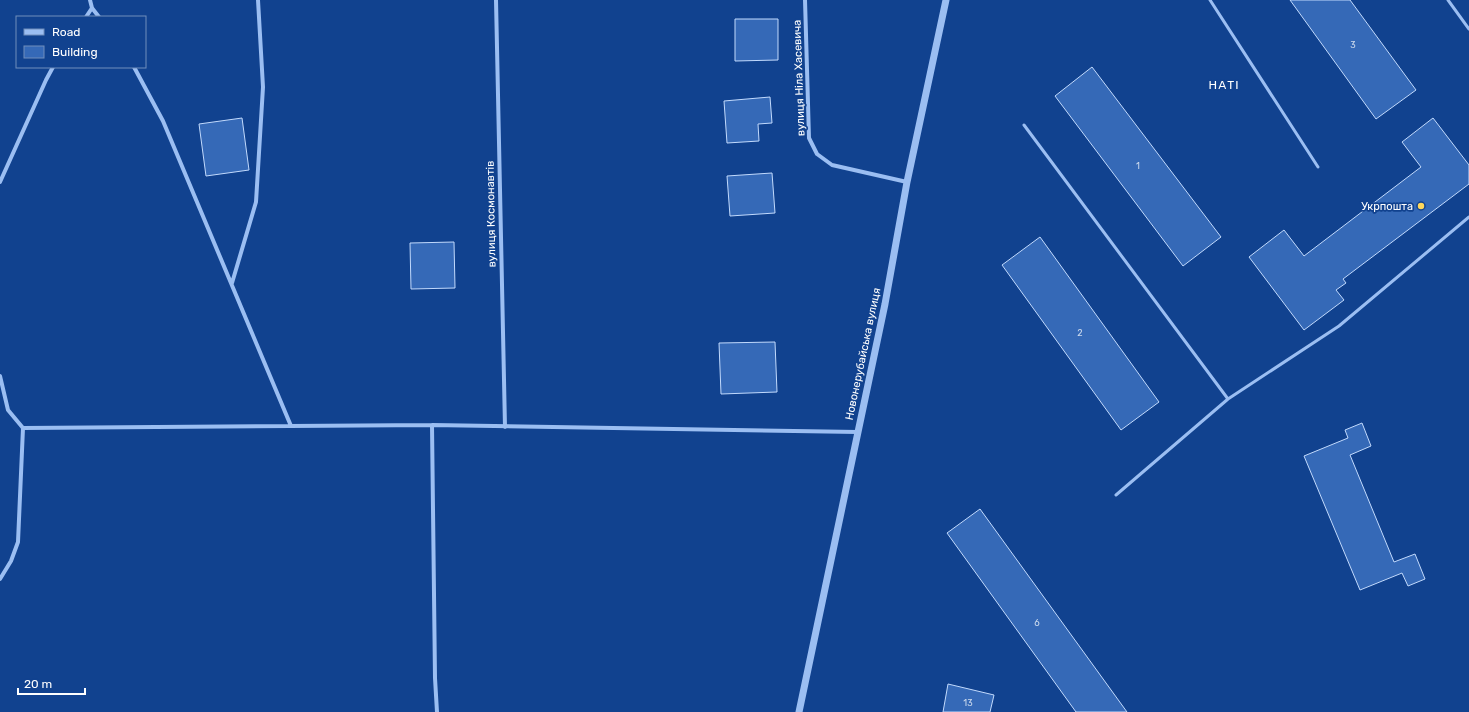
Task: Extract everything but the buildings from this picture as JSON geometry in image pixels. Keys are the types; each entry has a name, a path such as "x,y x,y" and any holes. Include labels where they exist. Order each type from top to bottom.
{"street":[{"path":"90,0 92,8 98,16"},
{"path":"232,283 256,202 263,88 258,0"},
{"name":"вулиця Космонавтів","path":"496,0 505,427"},
{"name":"вулиця Ніла Хасевича","path":"805,0 809,138 817,154 832,165 907,182"},
{"name":"Новонерубайська вулиця","path":"799,712 858,432 907,182 946,0"},
{"path":"87,16 92,8"},
{"path":"0,182 52,68"},
{"path":"135,68 163,121 291,426"},
{"path":"0,376 8,410 23,428 18,542 11,561 0,579"},
{"path":"432,425 435,678 437,712"},
{"path":"23,428 432,425 858,432"}],"lane":[{"path":"1210,0 1318,168"},
{"path":"1448,0 1469,29"},
{"path":"1024,125 1228,399"},
{"path":"1116,495 1228,399 1339,326 1469,217"}],"place":[{"name":"Укрпошта","path":"1421,206"}],"district":[{"name":"НАТІ","path":"1224,85"}]}
